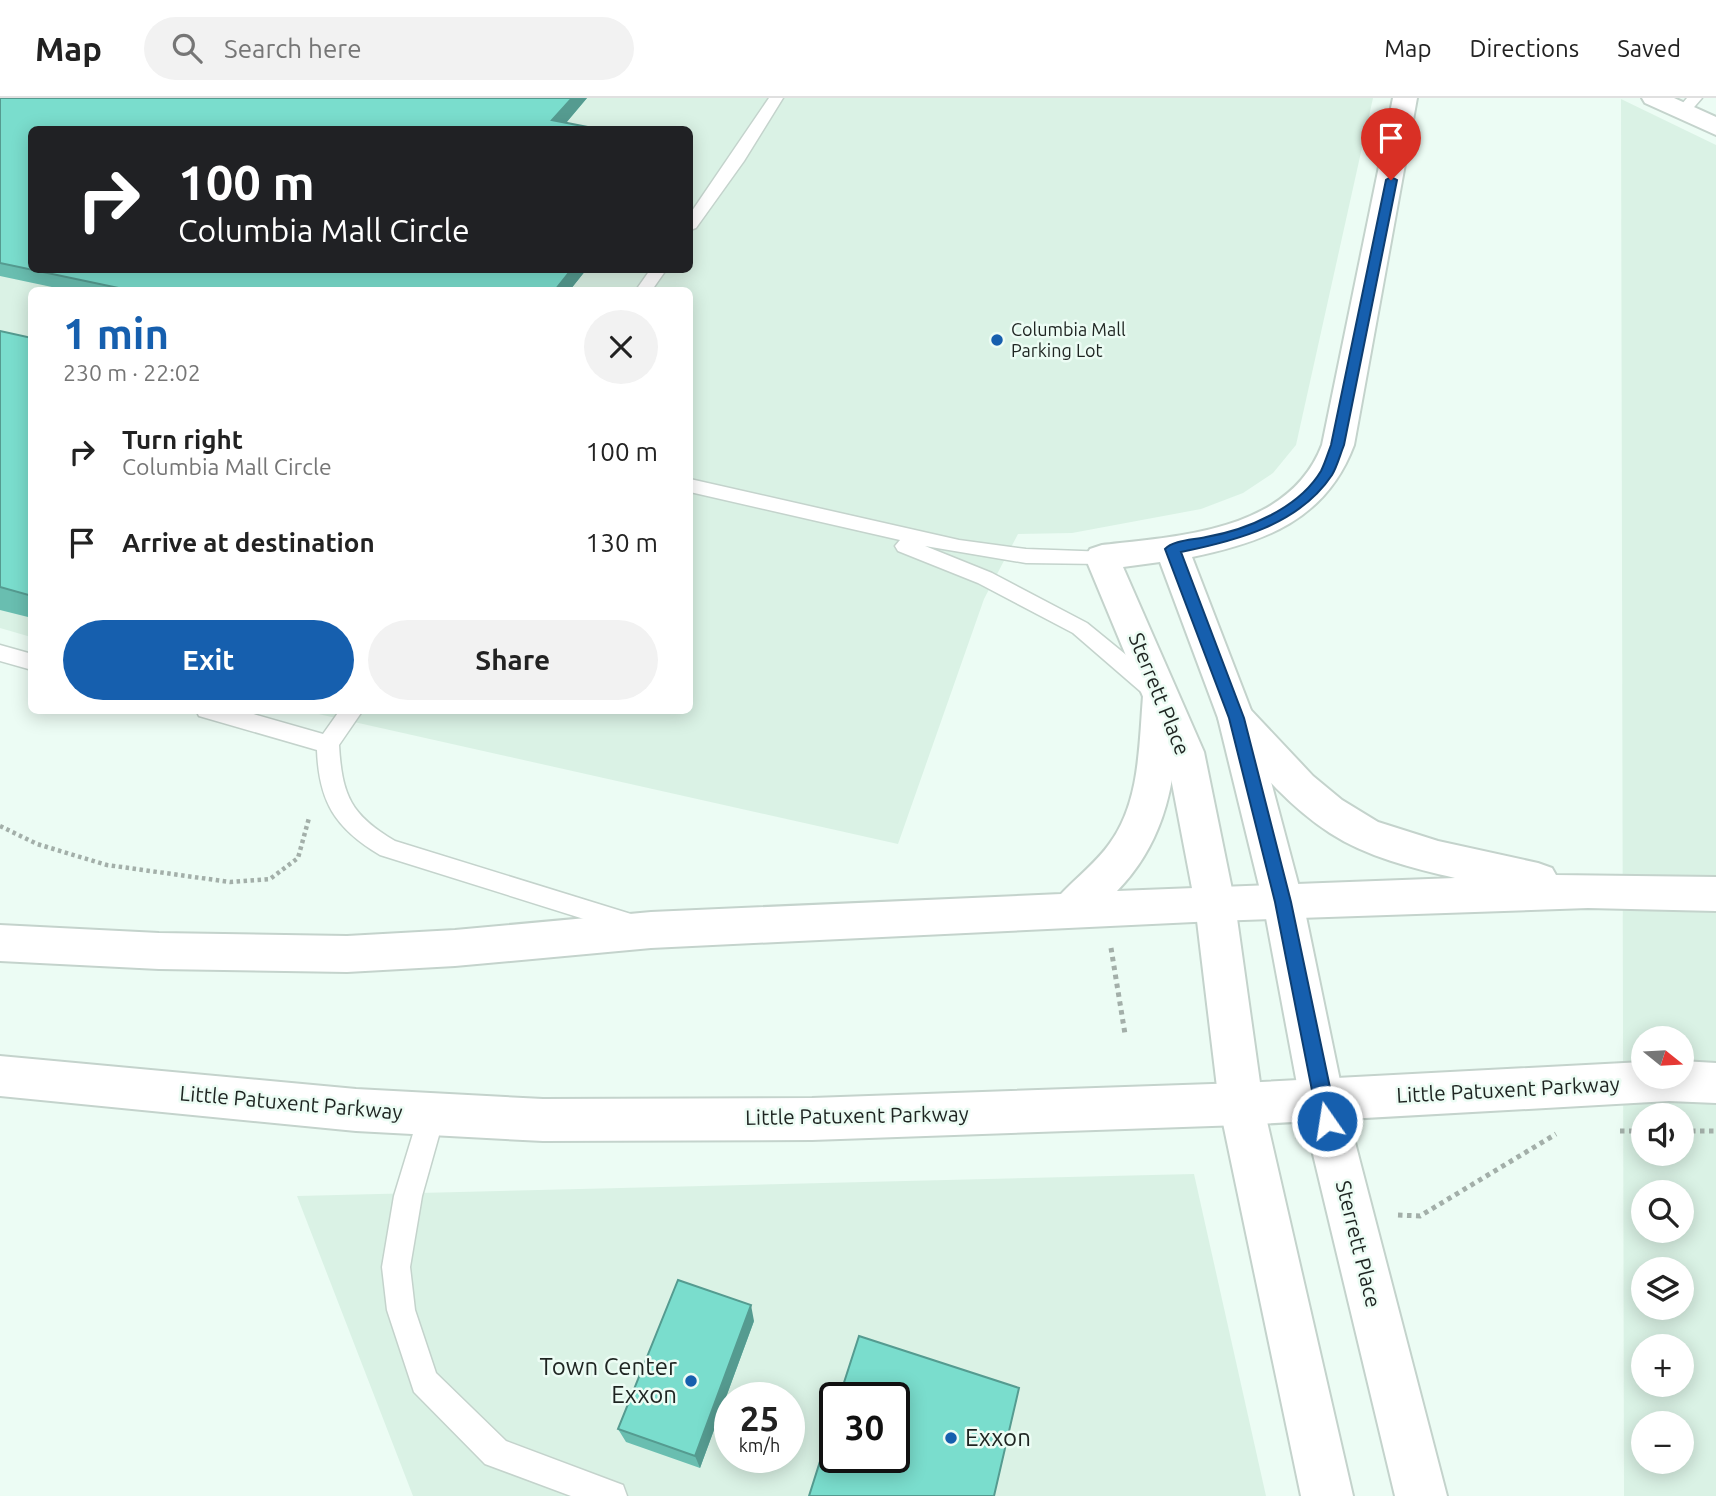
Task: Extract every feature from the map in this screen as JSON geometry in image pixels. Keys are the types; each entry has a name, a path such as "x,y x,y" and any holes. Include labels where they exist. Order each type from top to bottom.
{"main road":[{"path":"1102,557 1220,540 1279,517 1306,496 1326,473 1338,445 1389,192 1405,98"},
{"path":"1654,98 1689,105 1716,127"},
{"name":"Sterrett Place","path":"1172,549 1236,718 1283,902 1322,1100 1421,1496"},
{"name":"Sterrett Place","path":"1102,557 1185,752 1215,904 1241,1104 1327,1496"},
{"path":"1070,911 1123,857 1141,827 1154,782 1161,696"},
{"path":"1236,718 1283,772 1312,799 1346,823 1385,841 1430,855 1588,891"},
{"path":"0,943 159,951 347,954 455,948 651,930 1215,904 1588,891 1716,894"},
{"name":"Little Patuxent Parkway","path":"0,1076 356,1110 543,1120 799,1119 1241,1104 1669,1081 1716,1083"}],"lane":[{"path":"693,221 736,161 776,98"},
{"path":"693,487 959,547 1026,556 1102,557"},
{"path":"841,519 985,578 1080,628 1161,696"},
{"path":"0,653 28,661"},
{"path":"221,714 328,744"},
{"path":"349,714 328,744 328,777 336,800 359,833 388,848 651,930"},
{"path":"432,1114 408,1196 396,1267 401,1310 424,1381 496,1453 612,1496"}],"path":[{"path":"0,826 37,844 107,865 230,882 270,879 298,858 306,819 336,800"},
{"path":"1110,940 1125,1034"},
{"path":"1393,1215 1420,1216 1560,1131"},
{"path":"1616,1131 1631,1131"},
{"path":"1694,1131 1716,1132"}],"shaded area":[{"path":"0,98 1373,98 1296,445 1273,473 1243,493 1201,509 1072,533 1018,534 984,599 898,844 318,714 693,714 693,287 28,287 28,636 0,628"},
{"path":"1621,99 1716,145 1716,1496 1624,1496"},
{"path":"1194,1174 1266,1496 413,1496 297,1196"}],"building":[{"path":"0,98 572,98 552,120 583,126 28,126 28,269 0,263"},
{"path":"47,273 569,273 557,287 114,287"},
{"path":"0,331 28,337 28,595 0,587"},
{"name":"Town Center Exxon","path":"678,1280 751,1305 722,1382 714,1382 714,1405 695,1456 618,1429"},
{"name":"Exxon","path":"859,1336 1019,1388 994,1496 809,1496 819,1464 819,1473 910,1473 910,1382 844,1382"}],"place":[{"name":"Columbia Mall Parking Lot","path":"997,340"},
{"name":"Town Center Exxon","path":"691,1381"},
{"name":"Exxon","path":"951,1438"}],"route":[{"path":"1327,1121 1283,902 1236,718 1172,549 1220,540 1279,517 1306,496 1326,473 1338,445 1391,180"}]}
